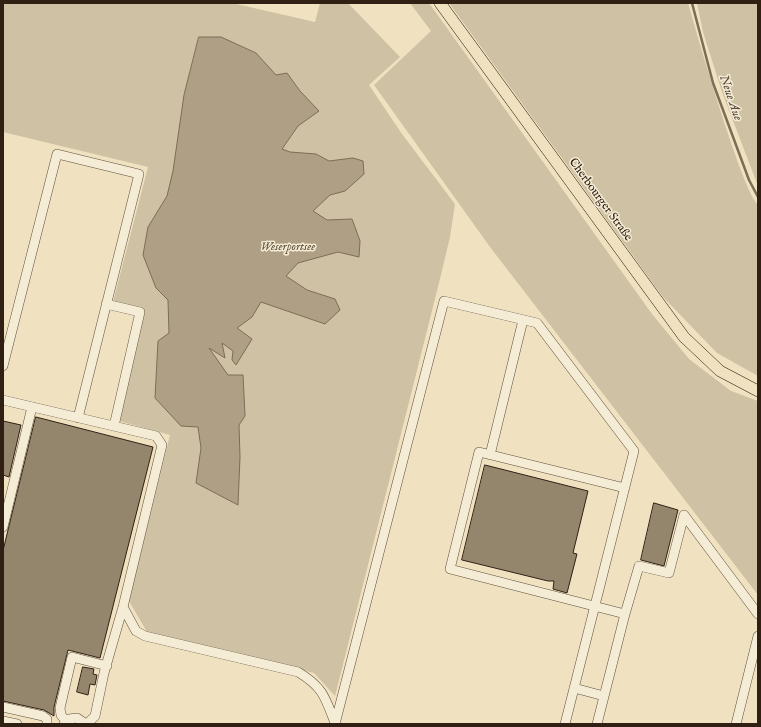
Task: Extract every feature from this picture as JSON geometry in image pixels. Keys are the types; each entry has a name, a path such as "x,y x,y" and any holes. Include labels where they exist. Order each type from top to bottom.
{"main road":[{"name":"Cherbourger Straße","path":"440,3 684,337 720,371 758,391"}],"lane":[{"path":"3,366 57,154 139,174 78,418"},
{"path":"335,724 444,301 537,323 634,451 596,607 565,724"},
{"path":"106,304 140,312 114,426"},
{"path":"490,454 523,320"},
{"path":"3,400 156,436 162,445 95,720 86,724 77,718 65,723 61,715 60,708 72,657 107,666"},
{"path":"3,527 32,407"},
{"path":"625,488 479,452 450,569 625,614"},
{"path":"597,724 639,566 669,573 684,515 758,614"},
{"path":"123,607 136,631 145,636 298,672 320,688 335,724"},
{"path":"736,724 758,636"},
{"path":"574,688 604,696"},
{"path":"3,707 42,716 47,719 47,724"},
{"path":"3,721 17,724"}],"green space":[{"name":"Weserportsee","path":"3,3 232,3 315,22 320,3 348,3 400,57 369,85 402,134 455,204 450,237 440,279 335,696 314,673 147,632 129,601 170,435 119,421 144,310 113,302 148,167 3,132"},
{"path":"410,3 429,3 652,314 689,359 731,391 758,401 758,595 490,247 374,85 431,31"},
{"path":"449,3 688,3 742,173 751,194 758,204 758,376 717,353 663,297"},
{"path":"697,3 758,3 758,186 722,92 703,32"}],"shaded area":[{"name":"Weserportsee","path":"199,37 221,37 256,53 276,75 287,73 300,91 319,111 298,126 282,149 290,152 316,154 329,161 353,158 363,161 364,174 345,191 330,195 313,211 327,220 352,219 360,241 359,257 338,252 298,263 286,276 307,290 335,299 340,310 325,324 261,302 252,317 237,328 252,339 236,365 232,360 233,351 222,343 225,358 209,348 228,375 243,375 245,416 239,425 240,457 238,505 196,483 201,448 198,427 181,426 155,398 158,341 169,333 168,300 156,288 143,255 148,227 167,196 173,171 184,95"}],"building":[{"path":"36,417 153,447 100,658 68,650 54,707 54,716 44,710 3,701 3,551"},
{"path":"3,421 21,425 9,477 3,475"},
{"path":"485,465 588,491 573,553 577,554 567,593 553,589 554,581 548,581 462,560"},
{"path":"654,503 678,510 664,566 641,560"},
{"path":"83,667 94,669 93,674 97,675 95,685 90,684 88,695 77,692"}],"waterway":[{"name":"Neue Aue","path":"692,3 713,83 749,180 758,197"}]}
